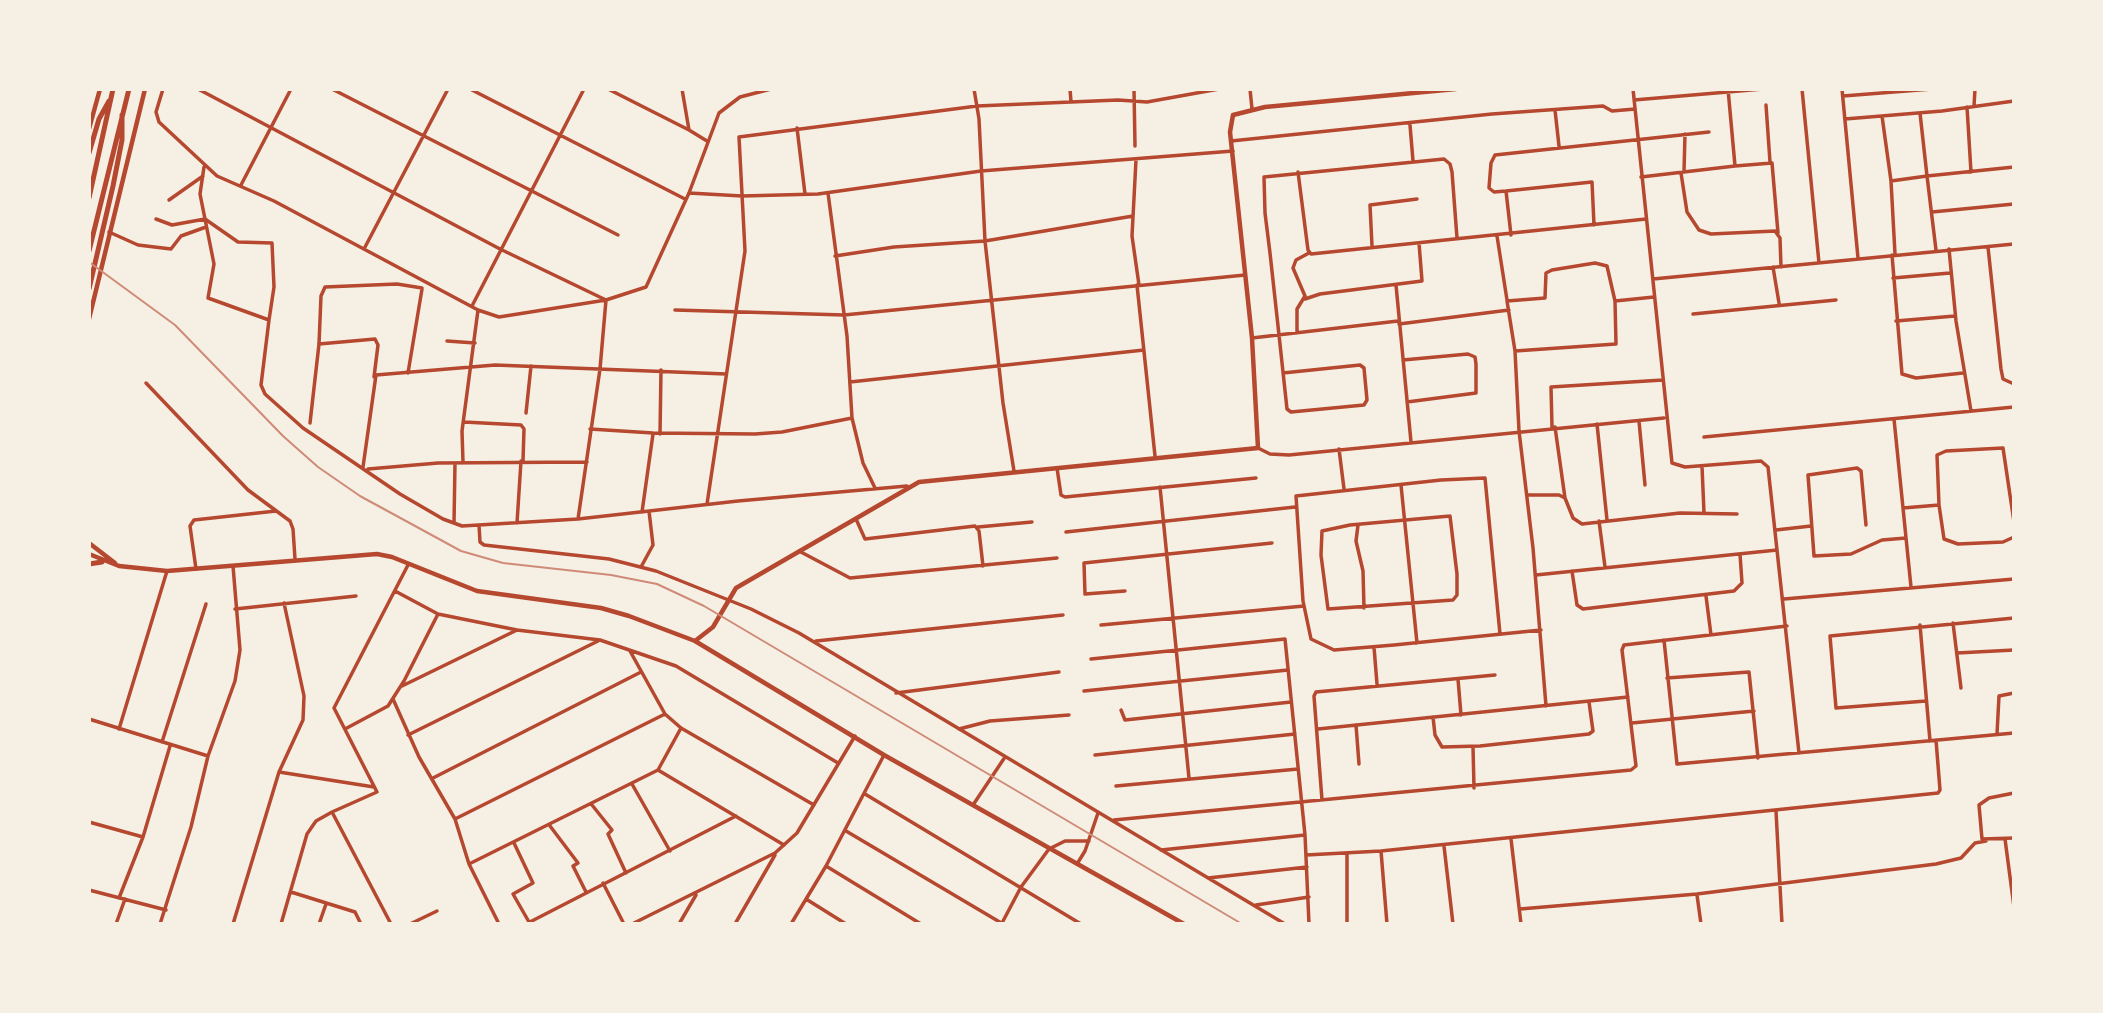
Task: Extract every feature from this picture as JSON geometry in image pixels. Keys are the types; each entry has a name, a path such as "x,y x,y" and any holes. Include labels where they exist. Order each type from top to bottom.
{"highway":[{"path":"89,198 113,89"},
{"path":"89,251 129,89"},
{"path":"89,153 101,112 110,100"},
{"path":"89,289 95,278 122,140 122,115"},
{"path":"89,564 102,562"}],"street":[{"path":"89,129 100,89"},
{"path":"101,249 109,232 145,89"},
{"path":"163,89 156,112 159,122 204,167 478,310 499,317 606,300 648,284 689,193 707,141 724,108 740,97 771,89"},
{"path":"198,89 500,249 606,300"},
{"path":"241,185 291,89"},
{"path":"332,89 618,235"},
{"path":"364,249 448,89"},
{"path":"470,89 685,200"},
{"path":"472,306 584,89"},
{"path":"608,89 707,141"},
{"path":"682,89 689,130"},
{"path":"974,89 985,241 1014,471"},
{"path":"1070,89 1071,102"},
{"path":"1134,89 1135,146"},
{"path":"707,504 746,251 739,137 977,106 1135,100 1153,102 1219,89"},
{"path":"1250,89 1252,109"},
{"path":"1366,89 1367,98"},
{"path":"1258,448 1252,338 1231,141 1230,124 1233,115 1252,109 1456,89"},
{"path":"1633,89 1663,380 1664,418 1672,463 1676,467 1761,461 1767,464 1799,753"},
{"path":"1634,100 1763,89"},
{"path":"1802,89 1819,263"},
{"path":"1842,89 1858,258"},
{"path":"1843,96 1932,89"},
{"path":"1974,106 1975,89"},
{"path":"1728,91 1735,166"},
{"path":"1845,119 2014,101"},
{"path":"1766,105 1781,267"},
{"path":"1231,141 1603,106 1612,111 1635,109"},
{"path":"1967,107 1971,172"},
{"path":"1555,110 1559,146"},
{"path":"1920,113 1936,250"},
{"path":"1882,116 1891,181 1893,278 1900,369 1904,377 1963,373"},
{"path":"1409,125 1413,162"},
{"path":"797,128 805,194"},
{"path":"1594,225 1593,185 1589,182 1494,192 1489,188 1491,163 1495,155 1559,146 1709,132"},
{"path":"1685,134 1683,173 1687,212 1704,233 1766,230 1778,233"},
{"path":"689,193 828,193 981,171 1233,151"},
{"path":"1283,373 1360,365 1364,368 1367,400 1364,405 1289,411 1283,373 1263,180 1267,176 1444,159 1450,164 1457,238"},
{"path":"1136,160 1133,244 1155,456"},
{"path":"1641,177 1770,162"},
{"path":"204,167 200,194 215,264 208,298 269,320"},
{"path":"1891,181 2014,167"},
{"path":"1298,172 1309,253"},
{"path":"169,200 203,176"},
{"path":"1506,191 1511,235"},
{"path":"828,193 844,315 852,418 863,463 875,488"},
{"path":"1372,246 1370,205 1417,200"},
{"path":"1932,212 2014,204"},
{"path":"835,256 894,247 985,241 1133,216"},
{"path":"156,219 172,225 205,219 238,242 273,244 274,287 261,385 265,394 303,428 400,494 454,523 479,525 578,519 907,486 930,480 1155,456 1258,448 1270,454 1339,449 1664,418"},
{"path":"1305,299 1293,268 1296,260 1309,253 1511,235 1646,219"},
{"path":"109,232 138,245 171,249 176,246 181,236 207,226"},
{"path":"1497,236 1515,351 1519,431 1536,575 1546,706"},
{"path":"1297,332 1297,309 1305,299 1320,294 1418,283 1423,279 1419,243"},
{"path":"1653,279 2014,244"},
{"path":"1987,247 2001,369 2003,379 2014,384"},
{"path":"1949,249 1955,316 1971,411"},
{"path":"1507,301 1545,298 1546,273 1552,270 1602,263 1609,271 1615,301 1616,344 1515,351"},
{"path":"1773,267 1779,304"},
{"path":"1893,278 1951,272"},
{"path":"675,310 844,315 1244,275"},
{"path":"89,319 95,278"},
{"path":"408,373 424,282"},
{"path":"310,423 319,344 321,296 325,287 397,284 422,288"},
{"path":"1396,285 1411,442"},
{"path":"1615,301 1654,298"},
{"path":"578,519 600,369 606,300"},
{"path":"1693,314 1836,300"},
{"path":"463,462 464,422 478,310"},
{"path":"1252,338 1508,310"},
{"path":"1896,321 1955,316"},
{"path":"319,344 374,339 378,345 365,468"},
{"path":"447,341 475,343"},
{"path":"850,382 1144,349"},
{"path":"1403,360 1468,354 1475,357 1476,364 1476,393 1407,402"},
{"path":"374,377 472,367 531,365 726,374"},
{"path":"526,412 531,365"},
{"path":"660,434 661,370"},
{"path":"1663,380 1551,387 1565,498 1577,522 1704,513 1717,516 1737,514"},
{"path":"146,383 248,490 278,510 293,529 295,559"},
{"path":"1704,437 2014,407"},
{"path":"590,429 660,434 782,432 852,418"},
{"path":"1894,419 1911,587"},
{"path":"1639,421 1646,485"},
{"path":"464,422 521,425 524,429 517,523"},
{"path":"1597,424 1607,520"},
{"path":"642,512 653,433"},
{"path":"2014,522 2004,451 1999,447 1940,452 1936,458 1939,505 1943,536 1948,542 2003,542 2014,537"},
{"path":"1339,449 1344,489"},
{"path":"365,468 455,462 587,461"},
{"path":"454,523 455,462"},
{"path":"1056,466 1062,497 1256,478"},
{"path":"1702,466 1704,513"},
{"path":"1866,525 1863,475 1857,468 1808,475 1816,556 1851,554 1882,540 1906,538"},
{"path":"1500,634 1485,478 1344,489 1299,494 1294,499 1304,606 1311,639 1334,650 1418,643 1541,630"},
{"path":"1400,484 1418,643"},
{"path":"695,641 713,627 726,600 747,581 907,486"},
{"path":"1160,487 1189,778"},
{"path":"1527,495 1559,495 1565,498"},
{"path":"1903,508 1939,505"},
{"path":"1066,532 1295,507"},
{"path":"196,569 190,526 194,520 278,510"},
{"path":"641,567 653,545 649,511"},
{"path":"1448,516 1452,519 1457,595 1453,600 1328,609 1321,555 1322,531 1358,525 1405,523 1448,516"},
{"path":"856,517 860,535 865,539 1032,522"},
{"path":"1599,522 1605,567"},
{"path":"479,525 480,542 484,545 609,559 641,567 726,600 814,642 1285,924"},
{"path":"1358,525 1356,541 1363,571 1364,608"},
{"path":"1776,530 1811,526"},
{"path":"978,527 983,566"},
{"path":"89,543 118,566"},
{"path":"1125,591 1085,594 1084,563 1272,543"},
{"path":"1536,575 1778,550"},
{"path":"799,551 849,579 1057,558"},
{"path":"89,554 102,562 118,566 167,571 377,554 477,591 615,611 695,641 884,755 1184,924"},
{"path":"1573,571 1577,606 1583,609 1706,596 1739,588 1742,577 1741,554"},
{"path":"281,924 307,834 316,821 377,792 335,705 408,565"},
{"path":"160,924 208,756 235,681 240,650 233,566"},
{"path":"119,729 167,571"},
{"path":"1784,599 2014,579"},
{"path":"395,591 438,614 517,629 600,640 676,666 838,763"},
{"path":"235,608 356,596"},
{"path":"1706,596 1711,635"},
{"path":"233,924 279,772 303,720 305,708 284,603"},
{"path":"162,742 206,604"},
{"path":"1101,625 1174,616 1304,606"},
{"path":"345,729 388,706 438,614"},
{"path":"814,642 1062,615"},
{"path":"1926,701 1840,710 1835,704 1830,647 1832,636 1920,625 2014,618"},
{"path":"1953,623 1961,688"},
{"path":"1920,625 1930,741"},
{"path":"1112,821 1302,801 1474,788 1635,769 1622,650 1624,645 1787,626"},
{"path":"400,687 517,629"},
{"path":"1091,659 1283,638 1302,801 1309,924"},
{"path":"408,735 600,640"},
{"path":"1664,640 1677,764 2014,733"},
{"path":"1374,647 1377,684"},
{"path":"629,649 665,714 681,728 814,805"},
{"path":"1956,653 2014,650"},
{"path":"1084,691 1288,670"},
{"path":"433,778 641,672"},
{"path":"897,693 1059,672"},
{"path":"1667,678 1749,672 1758,758"},
{"path":"1322,800 1314,696 1316,692 1377,684 1495,675"},
{"path":"1458,679 1461,715"},
{"path":"1997,734 1999,696 2014,693"},
{"path":"1318,729 1629,697"},
{"path":"393,699 408,735 455,820 469,864 499,924"},
{"path":"1121,710 1125,720 1291,702"},
{"path":"1433,717 1435,735 1442,747 1473,747 1589,734 1593,732 1589,702"},
{"path":"1632,723 1754,711"},
{"path":"455,820 665,714"},
{"path":"959,729 990,721 1069,715"},
{"path":"89,719 208,756"},
{"path":"1356,725 1359,764"},
{"path":"469,864 658,770 681,728"},
{"path":"1095,755 1295,734"},
{"path":"632,924 775,853 797,833 855,736"},
{"path":"1306,855 1511,839 1937,793 1940,790 1936,740"},
{"path":"116,924 170,746"},
{"path":"1473,747 1474,788"},
{"path":"790,924 846,831 884,755"},
{"path":"973,805 1005,757"},
{"path":"1116,786 1298,769"},
{"path":"658,770 784,845"},
{"path":"279,772 375,788"},
{"path":"632,784 670,851"},
{"path":"864,793 1080,924"},
{"path":"1986,841 1981,835 1979,805 1989,798 2014,793"},
{"path":"592,804 612,830 608,834 626,873"},
{"path":"1776,811 1782,924"},
{"path":"332,812 391,924"},
{"path":"1077,864 1089,841 1098,813"},
{"path":"514,843 533,883 513,894 527,923 737,816"},
{"path":"89,822 143,837"},
{"path":"550,826 578,863 573,866 586,892"},
{"path":"846,831 1002,924 1021,887 1049,849 1065,841 1089,841"},
{"path":"1160,850 1305,835"},
{"path":"1520,909 1697,894 1945,863 1961,858 1975,843 2014,838"},
{"path":"1511,839 1521,924"},
{"path":"2005,839 2014,907"},
{"path":"1444,845 1453,924"},
{"path":"1381,851 1387,924"},
{"path":"735,924 775,853"},
{"path":"1347,853 1348,924"},
{"path":"826,866 921,924"},
{"path":"1206,878 1307,867"},
{"path":"603,883 624,924"},
{"path":"89,890 166,910"},
{"path":"291,892 355,912 361,924"},
{"path":"679,924 697,893"},
{"path":"1697,894 1700,924"},
{"path":"1254,905 1308,897"},
{"path":"806,899 846,924"},
{"path":"319,924 326,904"},
{"path":"410,924 437,911"}],"railway":[{"path":"89,262 175,325 283,436 318,467 360,496 461,551 503,563 611,575 657,584 704,606 1242,924"}]}
